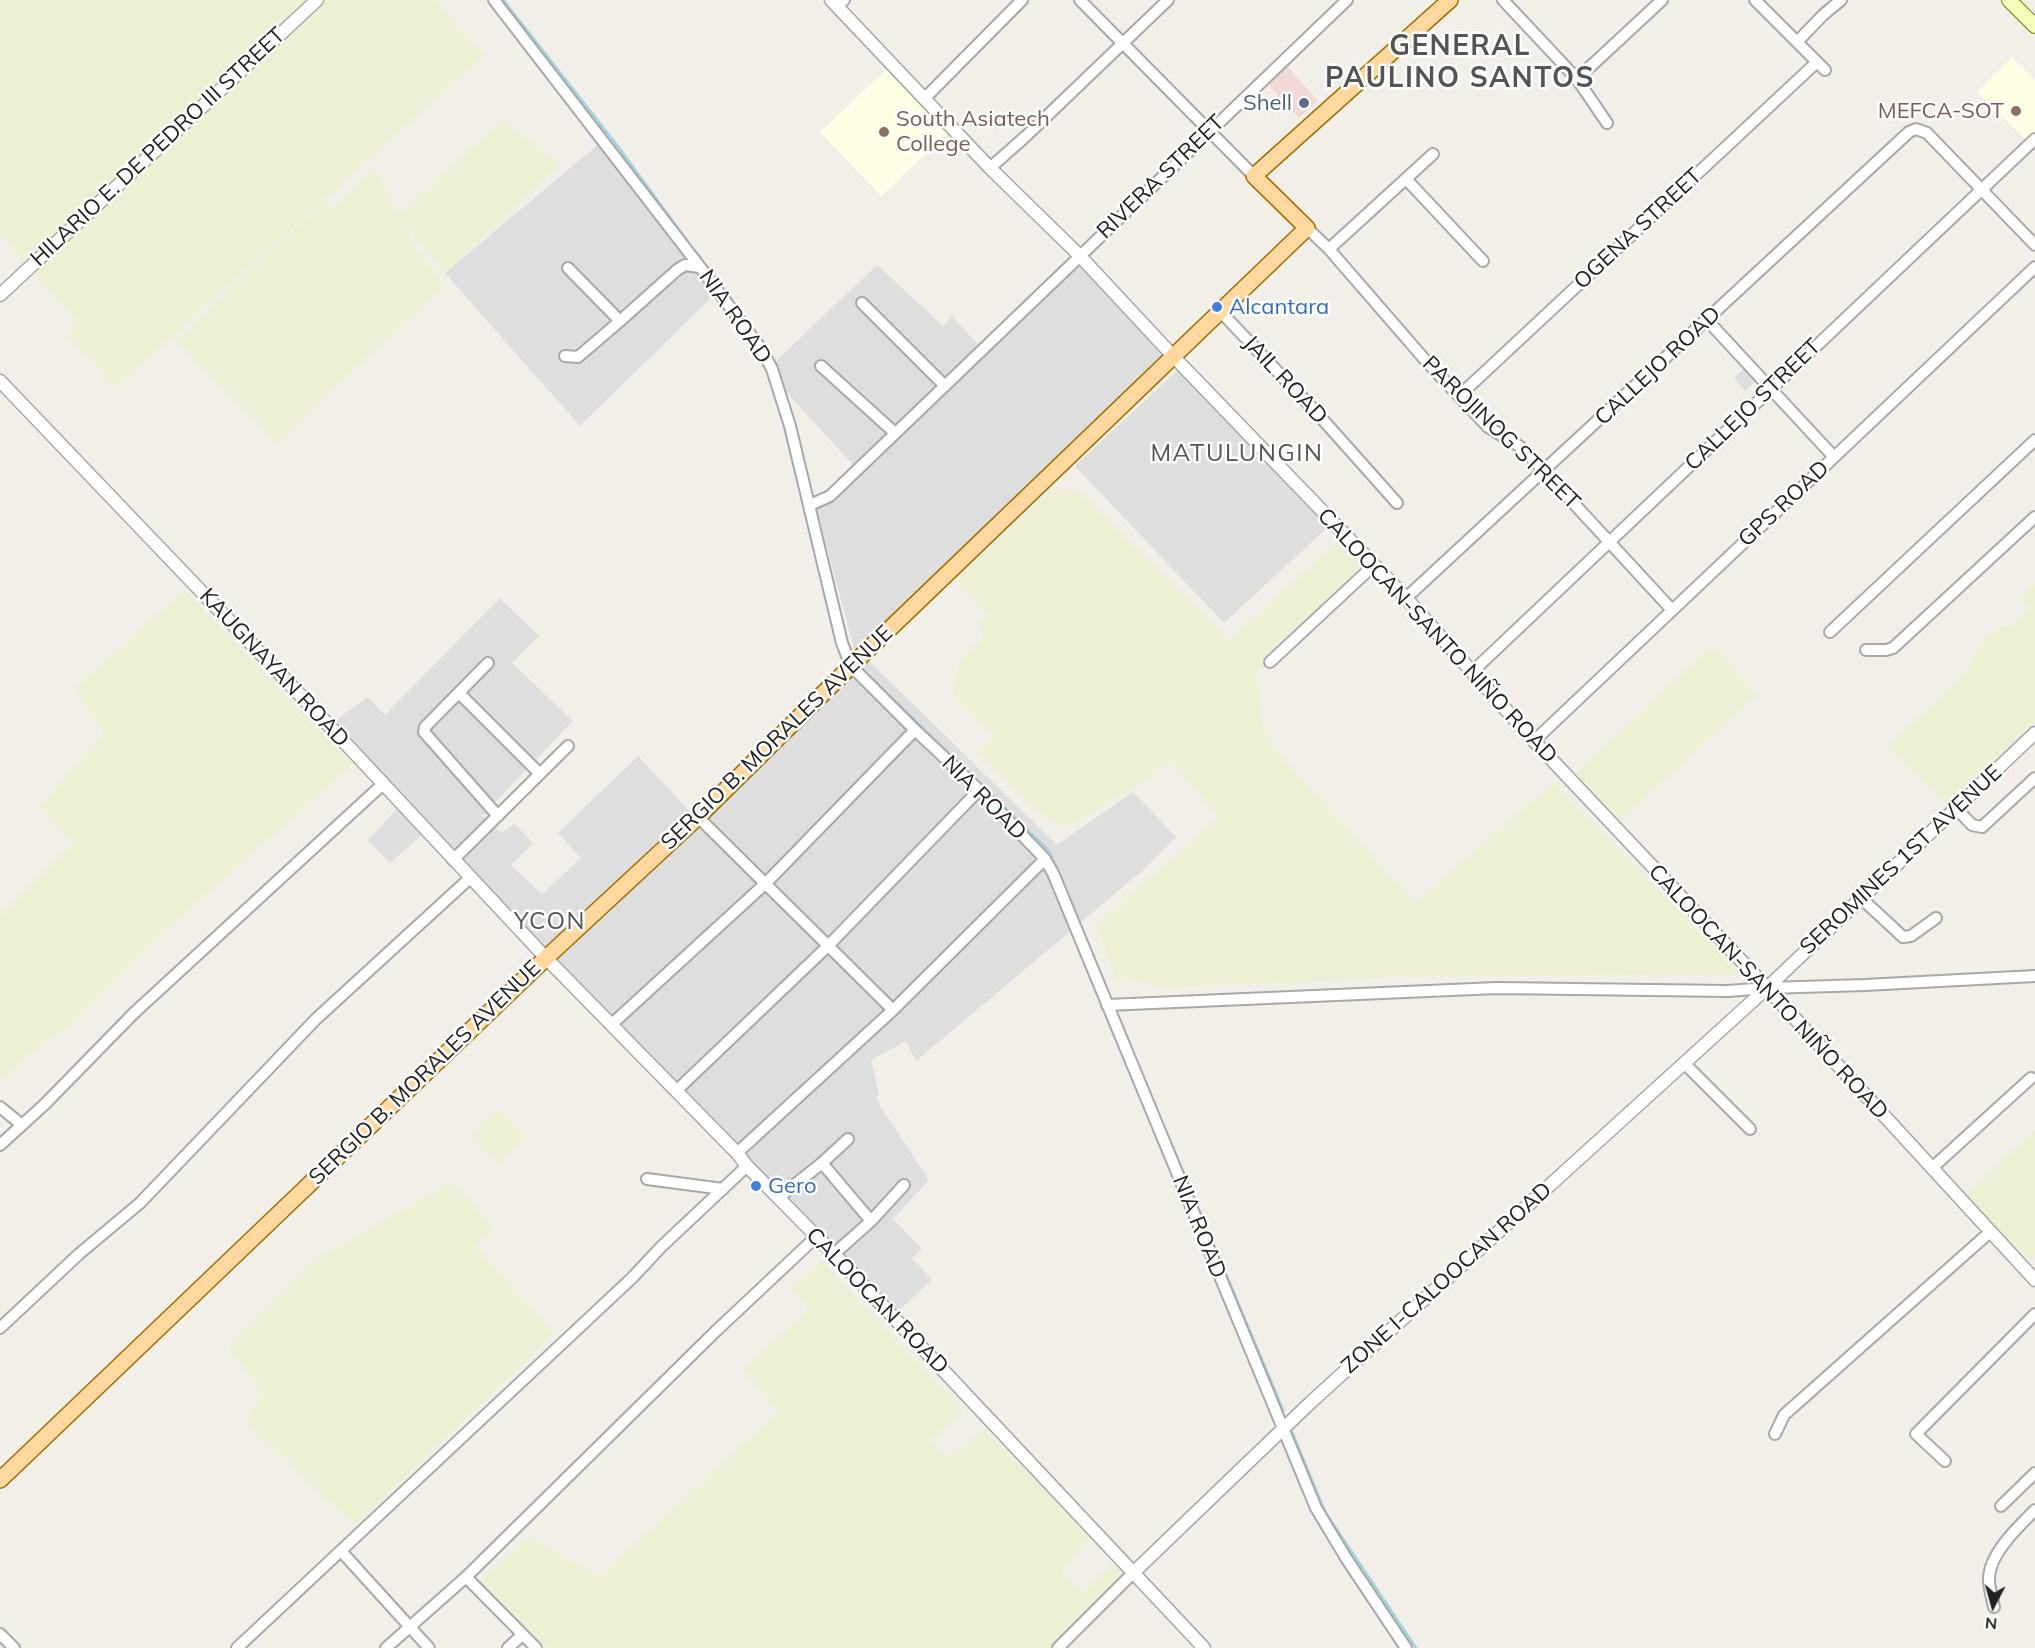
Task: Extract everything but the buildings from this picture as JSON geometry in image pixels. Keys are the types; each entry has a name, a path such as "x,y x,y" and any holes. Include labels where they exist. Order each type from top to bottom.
{"main road":[{"path":"1307,228 1254,176 1450,0"},
{"path":"2009,0 2035,26"},
{"name":"SERGIO B. MORALES AVENUE","path":"0,1480 546,958 698,817 851,666 1307,228"}],"street":[{"name":"HILARIO E. DE PEDRO III STREET","path":"0,295 317,0"},
{"name":"NIA ROAD","path":"494,0 762,350 772,369 814,504 842,643 851,666 979,790 1045,859 1060,889 1316,1508 1328,1530 1406,1648"},
{"path":"925,98 1022,0"},
{"path":"1080,0 1254,176"},
{"path":"990,168 1168,0"},
{"name":"RIVERA STREET","path":"814,504 830,496 1347,0"},
{"path":"1503,0 1577,79 1606,123"},
{"path":"1577,79 1662,0"},
{"path":"1755,0 1797,42 1841,0"},
{"name":"CALOOCAN-SANTO NIÑO ROAD","path":"837,2 990,168 1080,255 1173,356 1407,598 1534,741 1767,988 2035,1280"},
{"name":"OGENA STREET","path":"1459,396 1821,66 1797,42"},
{"name":"CALLEJO ROAD","path":"1407,598 1909,132 1916,129 1927,133 1980,189"},
{"name":"CALLEJO STREET","path":"1472,672 2035,139"},
{"path":"1329,249 1433,154"},
{"path":"1406,179 1483,261"},
{"path":"1980,189 2035,245"},
{"name":"PAROJINOG STREET","path":"1307,228 1329,249 1488,427 1519,446 1545,471 1672,610"},
{"path":"565,356 578,357 677,270 686,265 700,267"},
{"name":"GPS ROAD","path":"1534,741 2035,267"},
{"path":"568,268 620,321"},
{"path":"862,303 945,386"},
{"name":"JAIL ROAD","path":"1220,311 1316,412 1397,503"},
{"path":"1707,320 1834,457"},
{"path":"821,366 895,433"},
{"name":"KAUGNAYAN ROAD","path":"0,381 305,700 546,958"},
{"path":"1830,632 2035,440"},
{"path":"1866,650 1893,648 2035,517"},
{"path":"1270,662 1374,565"},
{"path":"488,663 425,727 424,732 498,816"},
{"path":"459,693 540,774"},
{"path":"612,1024 766,883 915,730"},
{"name":"SEROMINES 1ST AVENUE","path":"1767,988 2035,733"},
{"path":"453,860 568,746"},
{"path":"1956,808 1972,825 1982,827 2035,778"},
{"path":"0,1145 134,1013 383,784"},
{"path":"676,1091 828,946 979,790"},
{"path":"698,817 893,1010"},
{"path":"737,1153 893,1010 1045,859"},
{"path":"0,1328 79,1254 140,1203 316,1019 470,878"},
{"path":"1861,898 1903,937 1911,936 1936,918"},
{"name":"CALOOCAN ROAD","path":"546,958 737,1153 777,1198 834,1254 1132,1574 1204,1648"},
{"path":"1107,1005 1497,988 1728,991 2035,976"},
{"name":"ZONE I-CALOOCAN ROAD","path":"1132,1574 1283,1430 1767,988"},
{"path":"1684,1063 1750,1129"},
{"path":"1932,1168 2031,1078"},
{"path":"0,1107 22,1125"},
{"path":"777,1198 822,1163 848,1139"},
{"path":"822,1163 871,1221"},
{"path":"237,1648 633,1277 661,1247 747,1166"},
{"path":"647,1179 723,1189"},
{"path":"834,1254 871,1221 904,1185"},
{"path":"1775,1434 1784,1415 1990,1233"},
{"path":"386,1648 466,1577 717,1330 816,1237"},
{"path":"1945,1461 1916,1434 2035,1314"},
{"path":"2001,1506 2035,1473"},
{"path":"1994,1607 1989,1585 1992,1565 2008,1539 2035,1510"},
{"path":"341,1551 429,1648"},
{"path":"1058,1648 1132,1574"},
{"path":"466,1577 536,1648"},
{"path":"0,1634 14,1648"},
{"path":"508,1648 522,1635"}],"shaded area":[{"path":"0,0 306,0 25,263 0,232"},
{"path":"325,0 435,0 484,55 115,388 66,334 78,322 32,272 126,189 125,187"},
{"name":"MEFCA-SOT","path":"2012,57 2035,80 2035,131 2026,140 1977,92"},
{"path":"1285,64 1318,101 1299,118 1265,81"},
{"name":"South Asiatech College","path":"888,68 949,132 881,196 820,132"},
{"path":"503,120 560,164 445,273 400,218 411,242 445,286 316,404 277,444 177,341 327,199 334,207 374,168 399,215"},
{"path":"600,143 713,296 580,426 445,273"},
{"path":"1074,260 1166,355 855,652 817,510 834,499 859,471 786,392 775,364 777,360 877,265 943,326 952,316 982,349"},
{"path":"1748,365 1758,379 1745,391 1734,378"},
{"path":"1181,367 1330,525 1224,623 1075,466"},
{"path":"1058,488 1080,492 1229,640 1339,541 1364,564 1274,646 1260,664 1255,680 1260,690 1262,725 1278,753 1415,903 1553,783 1741,974 1414,977 1166,988 1144,981 1115,977 1097,925 1219,817 1169,760 1143,782 1063,830 1038,811 978,751 995,734 953,696 959,662 984,636 978,627 989,614 956,580 1044,496"},
{"path":"2035,584 2035,721 1945,804 1888,745 1934,704 1970,667 1985,637 1999,626 2010,628 2029,608 2021,597"},
{"path":"184,590 353,764 170,926 71,1024 21,1060 0,1082 0,916 73,843 40,807 104,734 74,689"},
{"path":"500,598 539,636 512,663 573,721 482,816 501,833 515,824 533,843 511,865 542,894 581,858 558,833 638,756 693,815 868,660 1057,845 1133,792 1176,837 1143,870 916,1061 906,1041 871,1060 879,1095 876,1098 929,1180 893,1219 922,1249 912,1258 932,1280 888,1321 425,832 390,863 368,841 400,805 328,726 368,697 385,715"},
{"path":"1712,646 1757,695 1621,819 1575,773"},
{"path":"500,1108 527,1136 498,1164 471,1135"},
{"path":"2035,1130 2035,1256 2030,1261 1966,1196"},
{"path":"453,1182 493,1227 476,1247 553,1334 355,1525 245,1423 263,1393 228,1348 319,1257"},
{"path":"821,1261 963,1411 931,1440 948,1458 984,1429 1090,1536 1060,1572 1084,1592 1112,1564 1125,1576 1050,1648 548,1648 480,1581 529,1537 599,1577 778,1413 743,1370 809,1309 790,1289"}],"waterway":[{"path":"503,0 619,148 700,259"},
{"path":"770,354 776,366"},
{"path":"862,669 977,781"},
{"path":"986,789 1049,851 1076,915"},
{"path":"1172,1146 1283,1410"},
{"path":"1292,1432 1325,1512 1416,1648"}],"place":[{"name":"Shell","path":"1304,103"},
{"name":"MEFCA-SOT","path":"2016,111"},
{"name":"South Asiatech College","path":"884,132"},
{"name":"Alcantara","path":"1217,307"},
{"name":"Gero","path":"756,1186"}],"district":[{"name":"GENERAL PAULINO SANTOS","path":"1460,63"},
{"name":"MATULUNGIN","path":"1237,454"},
{"name":"YCON","path":"550,922"}]}
